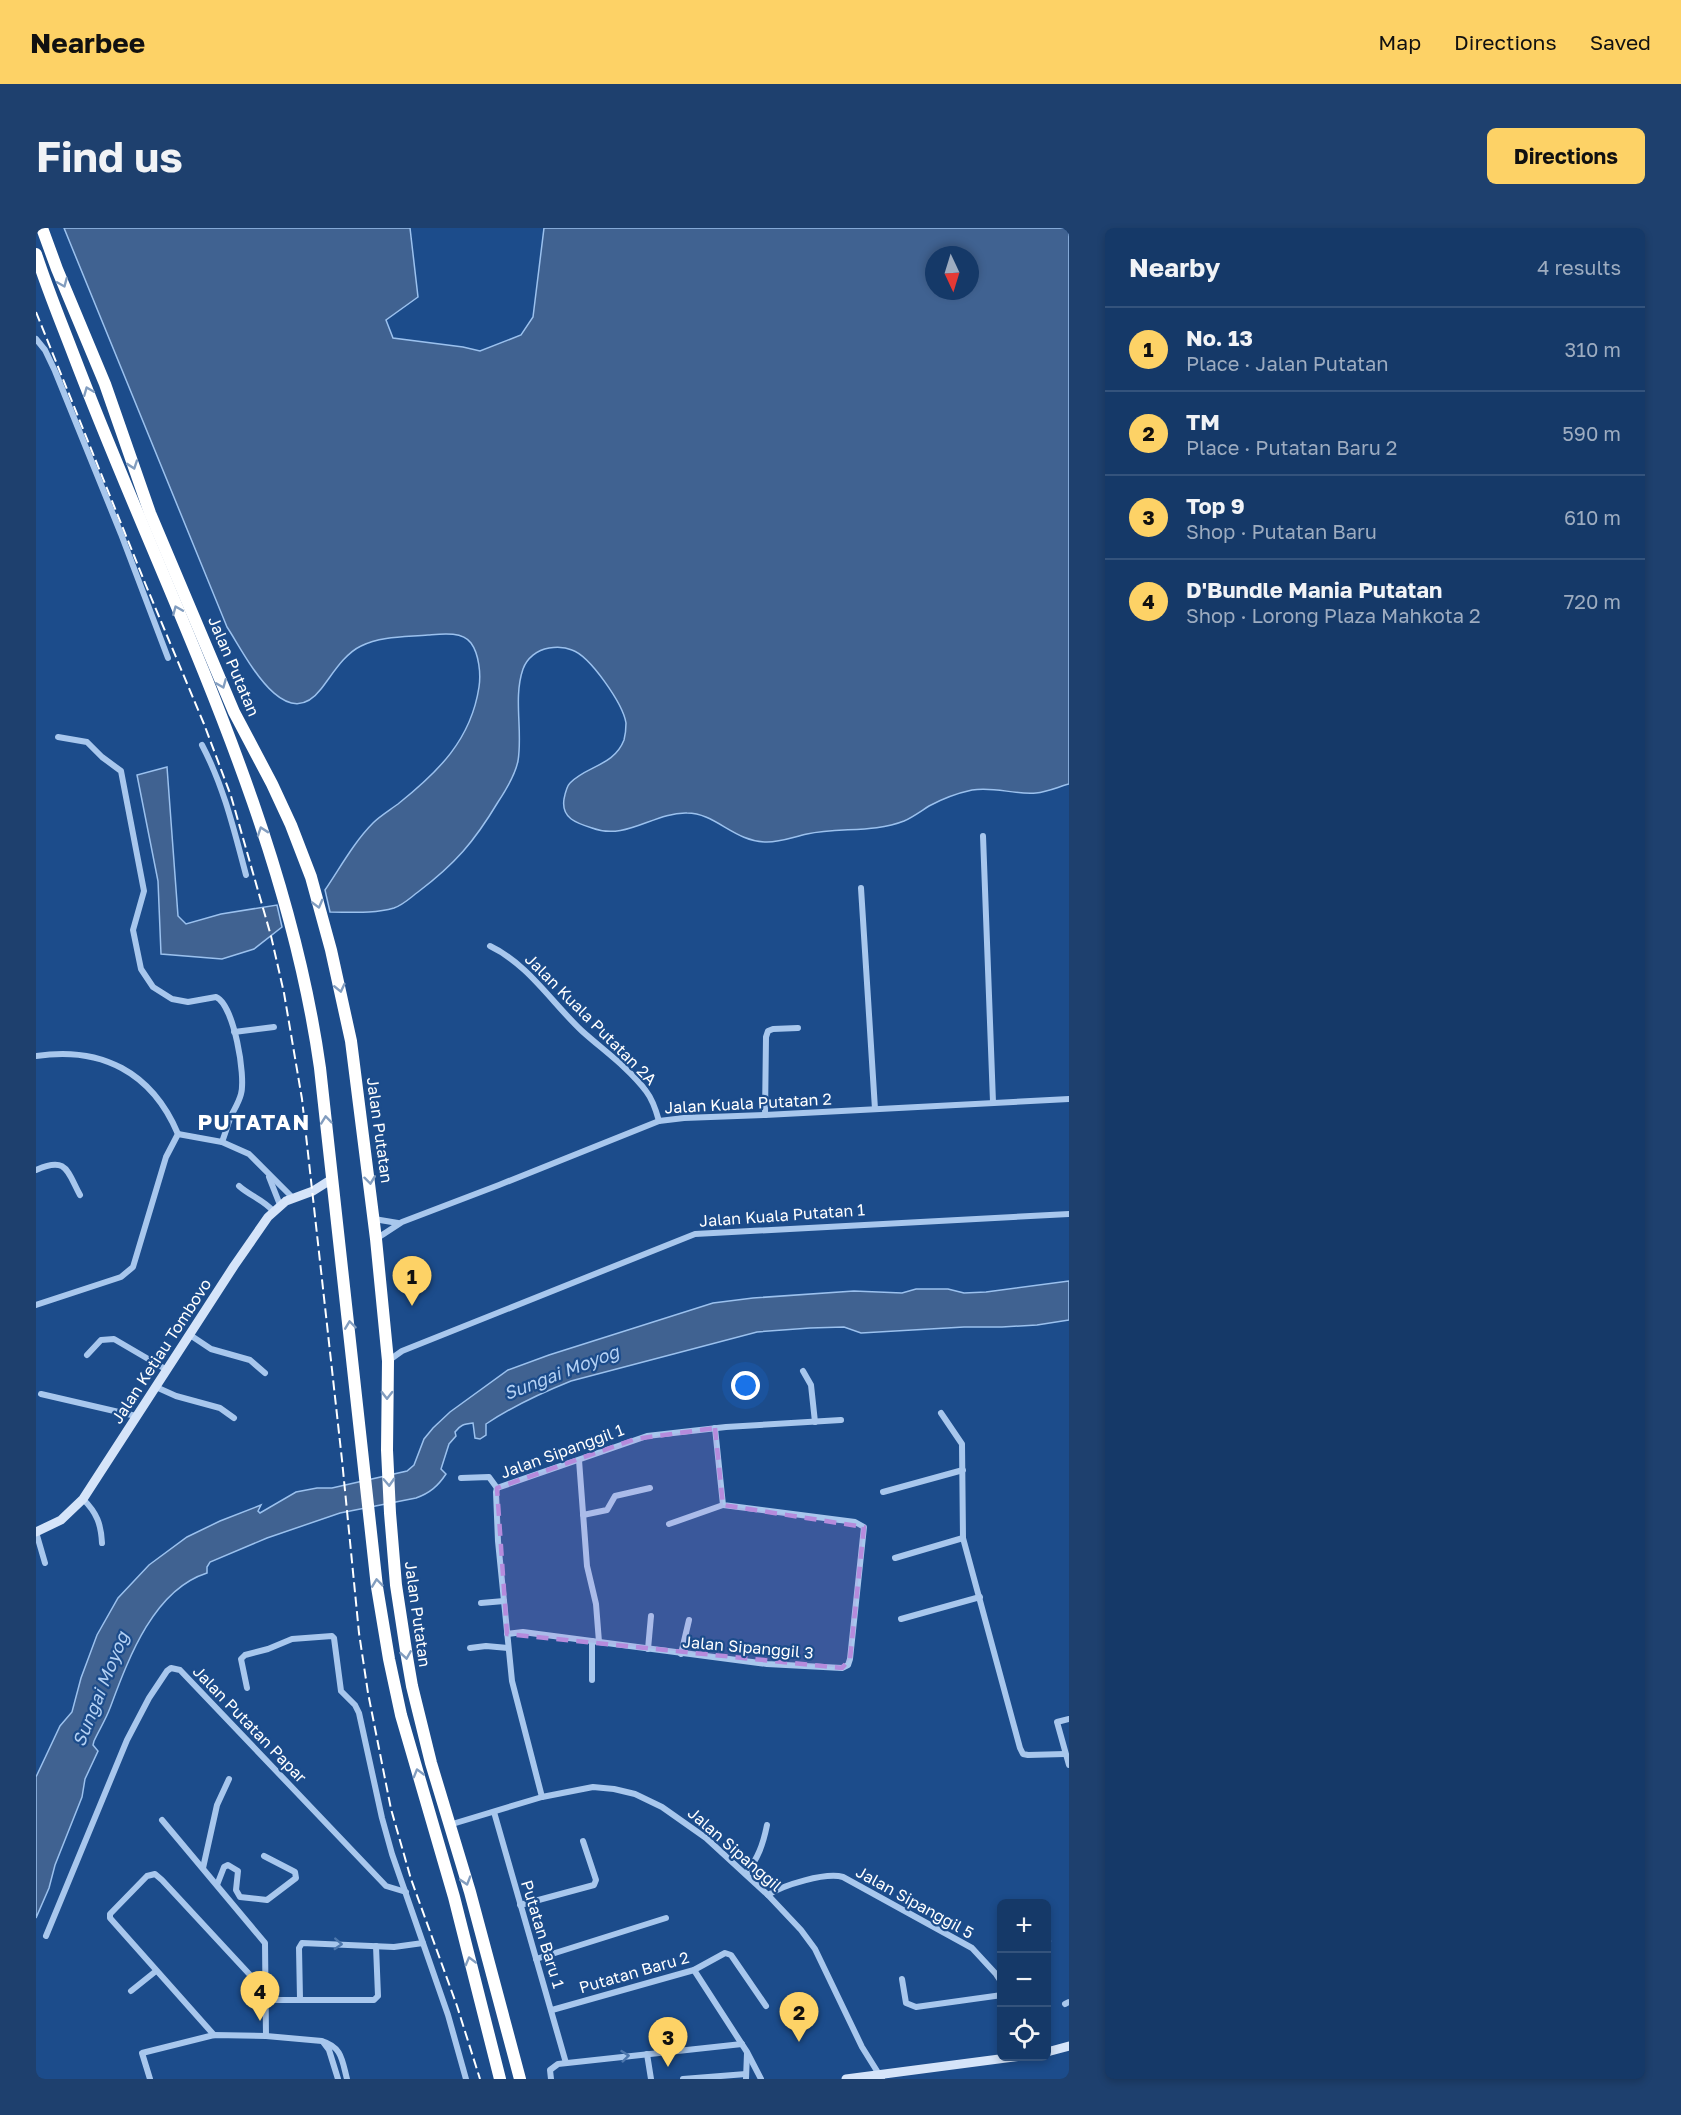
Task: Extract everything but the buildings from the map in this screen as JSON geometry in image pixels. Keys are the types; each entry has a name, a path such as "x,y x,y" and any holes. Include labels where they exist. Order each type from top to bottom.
{"highway":[{"name":"Jalan Putatan","path":"42,228 105,384 150,513 234,712 282,805 311,876 326,931 351,1041 374,1219 388,1361 387,1450 390,1513 396,1585 412,1686 449,1826 518,2063 520,2079"},
{"name":"Jalan Putatan","path":"36,254 86,387 203,672 248,790 294,936 314,1022 377,1587 395,1689 481,2002 499,2079"},
{"path":"150,513 154,539 150,546"},
{"path":"203,672 203,662 211,654"},
{"path":"481,2002 490,2001 498,1996"},
{"path":"518,2063 529,2079"}],"street":[{"path":"36,339 45,350 55,371 168,658"},
{"path":"58,737 87,742 102,757 117,767 123,777 144,891 133,930 136,954 146,979 162,993 180,1001 195,1001 211,997 221,999 225,1004 234,1032 243,1085 222,1142"},
{"path":"202,745 216,771 226,799 246,875"},
{"path":"983,836 993,1102"},
{"path":"861,888 875,1109"},
{"name":"Jalan Kuala Putatan 2A","path":"490,946 511,958 581,1030 641,1085 654,1104 659,1121"},
{"path":"234,1032 274,1027"},
{"path":"765,1115 768,1031 798,1028"},
{"path":"36,1056 58,1053 88,1055 122,1068 158,1098 171,1117 178,1134 166,1157 133,1267 121,1277 36,1305"},
{"name":"Jalan Kuala Putatan 2","path":"376,1239 399,1223 659,1121 1069,1099"},
{"path":"178,1134 222,1142 249,1154 292,1197"},
{"path":"36,1170 47,1165 61,1164 66,1168 80,1195"},
{"path":"268,1174 277,1208"},
{"name":"Jalan Ketiau Tombovo","path":"36,1532 70,1513 83,1499 240,1258 277,1208 292,1197 313,1191 332,1179"},
{"path":"239,1186 255,1198 277,1208"},
{"path":"313,1191 323,1192 334,1199"},
{"name":"Jalan Kuala Putatan 1","path":"388,1361 411,1348 695,1234 1069,1214"},
{"path":"374,1219 399,1223"},
{"path":"190,1335 211,1349 250,1360 265,1373"},
{"path":"87,1355 101,1340 114,1339 167,1370"},
{"path":"386,1343 396,1348 411,1348"},
{"path":"803,1371 812,1385 815,1422"},
{"path":"156,1387 176,1396 220,1408 234,1418"},
{"path":"41,1394 136,1416"},
{"path":"941,1413 962,1444 963,1538 1020,1748 1023,1754 1028,1755 1065,1754"},
{"name":"Jalan Sipanggil 1","path":"542,1797 512,1681 496,1492 498,1488 641,1438 715,1428 841,1420"},
{"path":"669,1524 723,1505 715,1428"},
{"path":"579,1460 587,1566 596,1604 596,1641 592,1680"},
{"path":"883,1492 963,1470"},
{"path":"461,1478 489,1477 498,1488"},
{"path":"583,1515 607,1510 615,1496 650,1488"},
{"path":"83,1499 94,1509 99,1519 102,1543"},
{"name":"Jalan Sipanggil 3","path":"507,1634 523,1632 776,1665 842,1668 848,1665 864,1527 855,1522 723,1505"},
{"path":"36,1532 45,1563"},
{"path":"895,1558 963,1538"},
{"path":"901,1619 980,1597"},
{"path":"481,1603 504,1601"},
{"path":"648,1649 651,1616"},
{"path":"681,1654 689,1620"},
{"name":"Jalan Putatan Papar","path":"248,1688 241,1659 245,1655 304,1637 333,1637 341,1691 355,1705 359,1713 381,1818 448,2015 466,2079"},
{"path":"470,1648 486,1646 508,1648"},
{"name":"Jalan Putatan Papar","path":"46,1936 127,1740 149,1698 171,1668 180,1670 386,1886 406,1892"},
{"path":"1069,1719 1057,1722 1069,1765"},
{"path":"203,1868 217,1805 229,1779"},
{"name":"Jalan Sipanggil","path":"449,1826 542,1797 593,1787 635,1794 662,1807 691,1826 746,1874 788,1915 815,1949 862,2047 881,2077"},
{"name":"Putatan Baru 1","path":"494,1812 566,2063"},
{"path":"162,1820 265,1943 266,2036"},
{"path":"746,1874 758,1857 767,1825"},
{"path":"520,1905 594,1885 596,1880 583,1841"},
{"path":"217,1885 224,1867 228,1865 238,1871 236,1890 240,1897 267,1900 296,1878 296,1875 295,1872 264,1856"},
{"path":"214,2035 110,1918 110,1914 150,1873 162,1880 265,1991"},
{"name":"Jalan Sipanggil 5","path":"768,1895 783,1887 832,1875 843,1877 972,1948 997,1970"},
{"path":"537,1959 666,1918"},
{"path":"300,2000 299,1948 302,1943 403,1947 423,1943"},
{"path":"265,2000 374,2000 378,1996 376,1946"},
{"name":"Putatan Baru 2","path":"552,2010 694,1970 728,1953 766,2006"},
{"path":"694,1970 747,2052 760,2079"},
{"path":"131,1991 156,1971"},
{"path":"902,1979 906,2003 916,2007 997,1996"},
{"path":"150,2079 142,2053 214,2035 266,2036 333,2044 347,2079"},
{"path":"322,2041 329,2050 338,2079"},
{"path":"551,2079 552,2067 566,2063 742,2044"},
{"path":"1051,2051 1069,2046"},
{"path":"683,2079 746,2076 747,2052"},
{"path":"647,2054 651,2079"},
{"path":"846,2079 881,2077 997,2060"}],"highlighted area":[{"path":"715,1428 723,1505 864,1527 850,1659 842,1668 507,1634 497,1488 635,1439"}],"water":[{"path":"64,228 410,228 418,297 386,320 393,338 480,351 521,335 533,317 544,228 1069,228 1069,784 1036,793 972,790 939,801 892,825 819,832 772,842 755,841 707,818 687,813 663,817 617,831 592,828 575,822 567,815 564,805 566,790 577,777 614,755 624,740 626,723 619,704 588,661 569,649 549,648 533,655 523,669 518,703 517,766 504,792 472,841 443,872 397,907 370,912 330,912 325,890 366,830 426,780 460,739 475,706 479,687 478,658 467,639 451,634 377,640 349,654 321,689 307,701 293,703 280,698 255,671 227,627"},
{"path":"167,767 178,916 186,924 221,914 277,905 282,927 254,949 222,959 161,954 158,881 137,775"},
{"name":"Sungai Moyog","path":"1069,1281 1069,1320 1037,1325 861,1333 844,1327 757,1332 571,1381 527,1400 496,1417 486,1424 486,1435 480,1439 475,1438 473,1423 459,1428 449,1444 441,1469 446,1474 437,1486 425,1494 416,1498 340,1513 267,1538 210,1562 207,1573 188,1582 157,1611 134,1649 94,1741 93,1745 98,1751 85,1779 82,1797 36,1918 36,1777 60,1726 72,1712 81,1678 97,1635 118,1598 149,1565 187,1537 261,1505 258,1511 260,1513 296,1492 332,1488 407,1471 414,1465 424,1439 433,1428 450,1412 508,1370 713,1303 854,1291 902,1293 916,1289 948,1289 964,1293 986,1292"}],"railway":[{"path":"36,312 204,724 231,796 271,936 284,993 302,1099 359,1633 368,1693 391,1809 411,1879 457,2006 480,2079"}],"place":[{"name":"No. 13","path":"412,1306"},
{"name":"D'Bundle Mania Putatan","path":"260,2021"},
{"name":"TM","path":"799,2042"},
{"name":"Top 9","path":"668,2067"}],"district":[{"name":"PUTATAN","path":"254,1121"}]}
